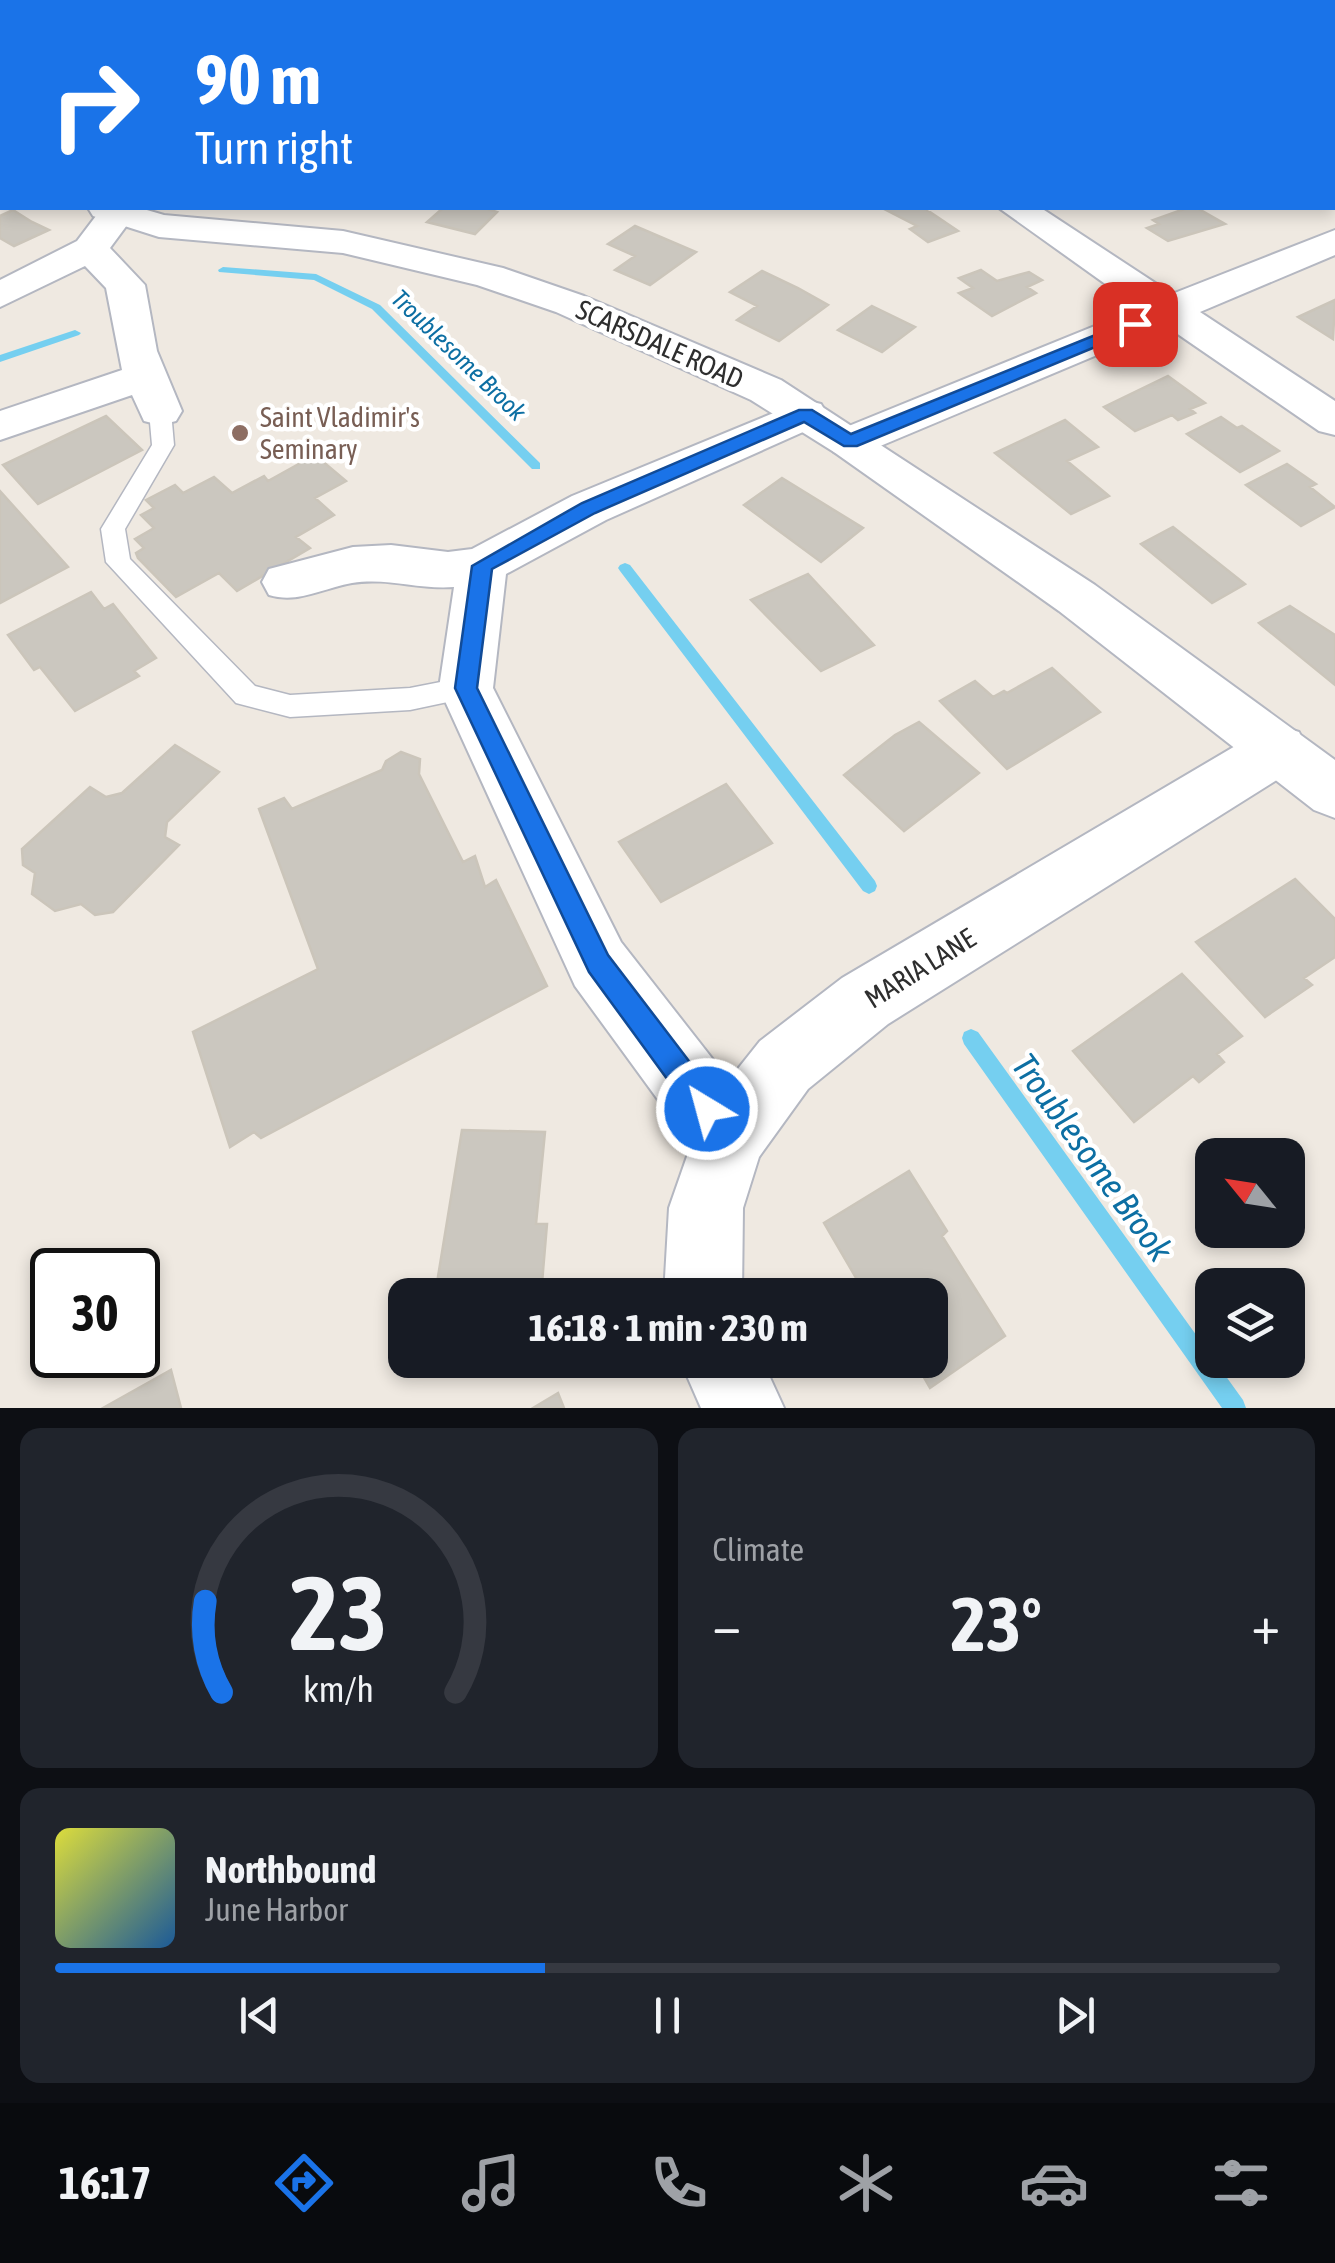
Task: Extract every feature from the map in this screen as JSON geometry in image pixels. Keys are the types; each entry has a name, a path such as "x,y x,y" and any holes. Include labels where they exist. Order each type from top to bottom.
{"street":[{"path":"0,296 90,249 117,210"},
{"name":"SCARSDALE ROAD","path":"120,210 159,226 343,242 489,276 570,304 766,390 850,442 1077,598 1335,794"},
{"path":"1020,210 1335,421"},
{"path":"850,442 1335,241"},
{"path":"0,426 153,393 136,350 125,285 90,249"},
{"path":"287,582 353,566 391,562 448,570 482,566 588,508 805,414"},
{"path":"482,566 466,688 598,964 729,1138"},
{"name":"MARIA LANE","path":"700,1278 706,1208 729,1138 784,1065 864,1001 1279,750"},
{"path":"729,1378 744,1408"}],"lane":[{"path":"153,393 163,446 114,529 118,562 246,695 290,706 410,699 466,688"}],"building":[{"path":"13,210 49,230 14,246 0,238 0,216"},
{"path":"441,210 497,212 475,234 427,222"},
{"path":"886,210 927,210 958,231 928,242 910,229 917,226"},
{"path":"1181,210 1200,210 1225,224 1168,241 1147,228 1159,224 1153,220"},
{"path":"635,226 696,252 650,285 615,270 635,256 608,244"},
{"path":"981,270 997,281 1029,272 1042,280 1027,287 1036,293 992,316 959,293 973,288 959,278"},
{"path":"762,271 828,305 779,341 737,320 757,306 730,292"},
{"path":"1335,300 1333,339 1298,317"},
{"path":"872,306 915,327 882,352 838,330"},
{"path":"1168,376 1205,403 1190,409 1195,413 1178,420 1172,415 1135,431 1104,407"},
{"path":"106,416 142,450 38,504 3,465"},
{"path":"1221,417 1279,451 1240,472 1187,434"},
{"path":"1065,420 1098,447 1067,461 1109,496 1071,514 995,453"},
{"path":"315,455 346,481 315,498 334,515 296,537 310,548 237,591 219,573 176,597 138,558 136,553 144,548 135,539 154,528 141,515 154,508 146,500 175,485 183,493 214,477 232,493 264,476 268,481"},
{"path":"1287,464 1316,484 1310,487 1335,507 1301,526 1246,485"},
{"path":"782,478 863,528 821,562 744,505"},
{"path":"0,491 68,567 0,603"},
{"path":"1173,527 1245,584 1212,603 1141,544"},
{"path":"808,574 874,645 821,671 751,600"},
{"path":"91,592 104,609 113,604 156,658 134,671 139,676 75,711 40,667 34,670 8,635"},
{"path":"1290,606 1335,635 1335,685 1259,623"},
{"path":"1052,668 1100,712 1007,769 940,701 975,681 993,697 1007,693"},
{"path":"919,722 979,773 904,831 844,775 895,735"},
{"path":"175,745 219,772 167,822 165,837 179,845 113,912 95,915 81,904 55,911 32,894 35,873 23,865 22,849 90,787 106,797 122,793"},
{"path":"401,752 420,759 419,774 463,862 475,856 485,887 496,880 547,986 261,1138 254,1132 230,1147 193,1032 318,969 259,809 284,798 292,809 382,770 386,761"},
{"path":"726,784 772,843 661,902 619,842"},
{"path":"1295,879 1335,919 1335,957 1304,978 1312,985 1265,1017 1196,942"},
{"path":"1182,974 1242,1036 1217,1054 1224,1062 1199,1082 1193,1076 1134,1122 1073,1051"},
{"path":"462,1130 545,1132 536,1224 547,1224 542,1278 438,1278"},
{"path":"909,1171 947,1231 942,1236 1005,1336 948,1376 948,1278 856,1278 824,1223"},
{"path":"171,1370 181,1408 103,1408 160,1378"},
{"path":"924,1378 944,1378 930,1388"},
{"path":"558,1393 564,1408 533,1408"}],"waterway":[{"name":"Troublesome Brook","path":"223,270 316,277 376,307 536,466"},
{"name":"Troublesome Brook","path":"0,359 75,333"},
{"name":"Troublesome Brook","path":"625,568 869,886"},
{"name":"Troublesome Brook","path":"971,1038 1235,1408"}],"place":[{"name":"Saint Vladimir's Seminary","path":"240,433"}],"route":[{"path":"707,1109 598,964 466,688 482,566 588,508 805,414 850,442 1135,324"}]}
